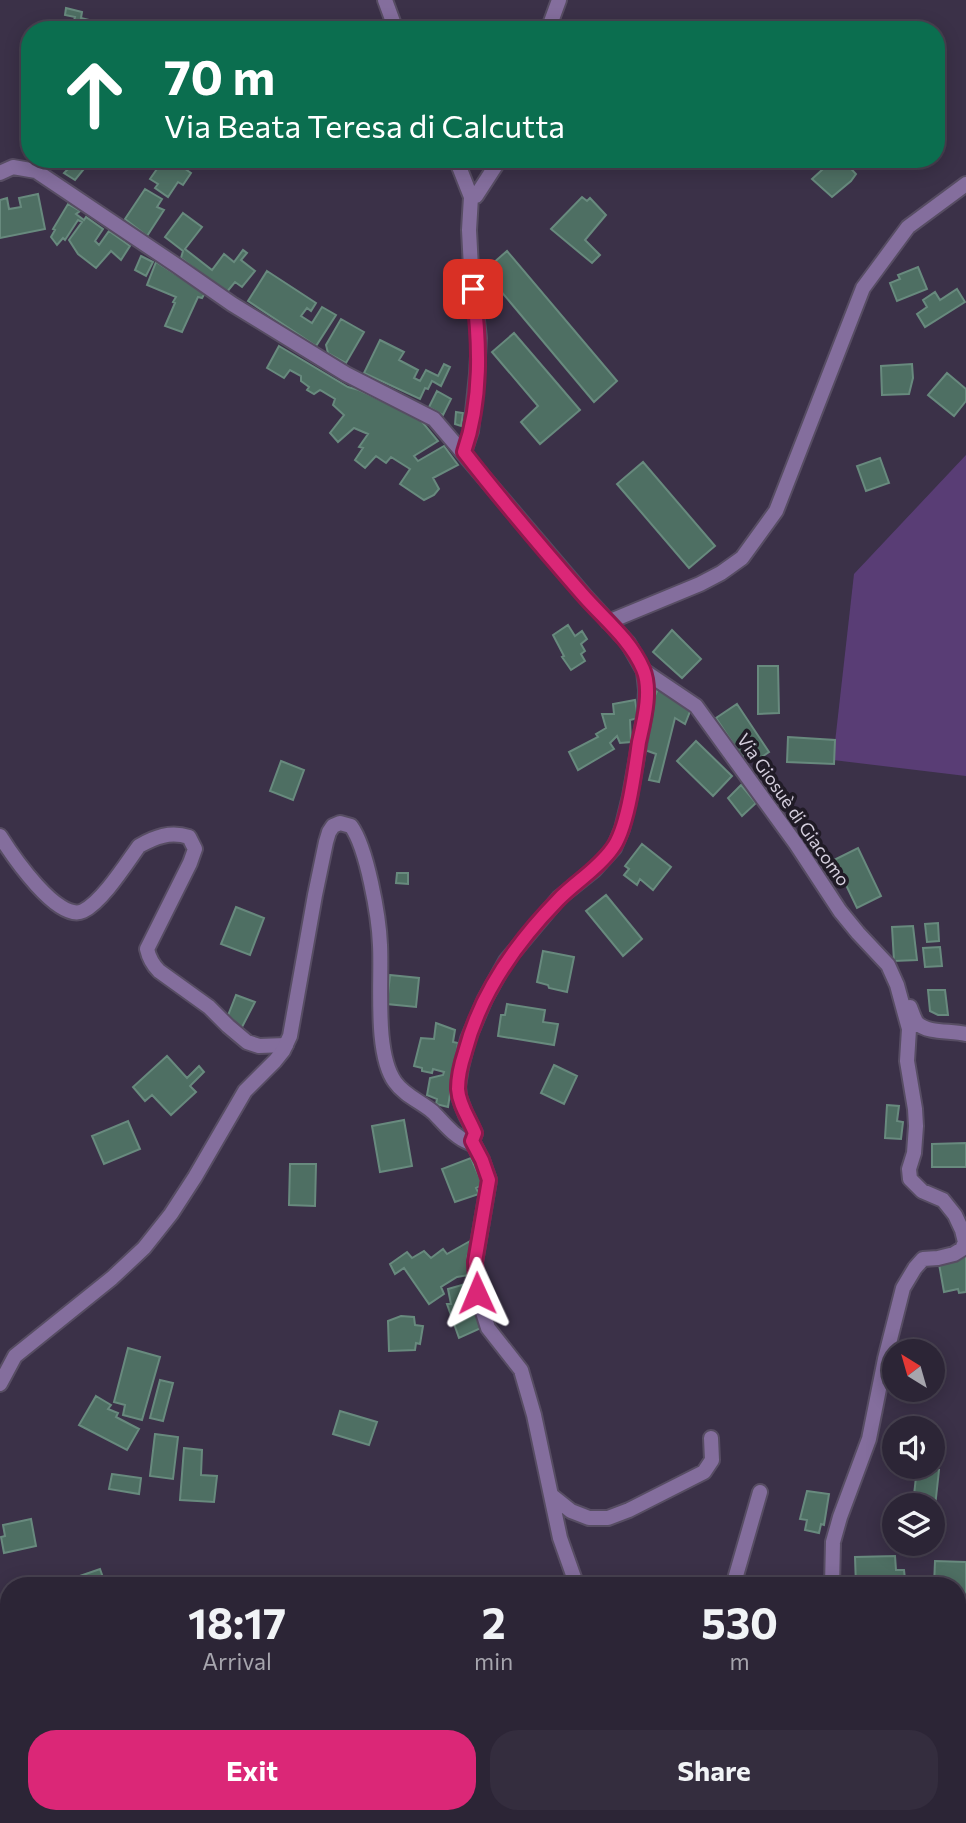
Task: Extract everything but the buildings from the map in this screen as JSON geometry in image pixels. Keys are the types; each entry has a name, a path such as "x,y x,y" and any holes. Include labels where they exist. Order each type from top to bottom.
{"street":[{"path":"385,0 393,21"},
{"path":"551,21 559,0"},
{"path":"0,173 13,167 36,171 232,304 346,374 434,419 628,643 644,671 645,712 622,829 614,848 594,870 559,898 506,961 485,999 468,1039 458,1086 459,1097 475,1133 472,1141 489,1180 475,1262 477,1293 488,1328 521,1370 534,1415 560,1538 574,1577"},
{"path":"460,168 471,197 471,268 479,338 471,431 464,452"},
{"path":"471,197 476,196 493,168"},
{"path":"608,622 700,584 741,558 776,511 863,288 908,226 966,184"},
{"name":"Via Giosuè di Giacomo","path":"644,671 696,706 796,844 840,911 888,965 897,985 909,1029 907,1061 915,1109 916,1137 909,1169 910,1179 922,1191 943,1200 955,1215 965,1242 962,1249 954,1254 923,1259 903,1288 869,1439 833,1542 832,1577"},
{"path":"0,1384 15,1356 112,1278 144,1248 195,1177 245,1091 275,1061 286,1045 290,1036 326,842 329,832 340,822 354,829 360,841 377,915 381,1033 388,1066 402,1089 457,1136 470,1143 472,1141"},
{"path":"0,836 48,898 71,914 80,913 92,906 139,846 165,834 189,837 195,849 147,949 148,956 159,971 209,1007 247,1042 259,1046 286,1045"},
{"name":"Via Giosuè di Giacomo","path":"897,985 917,1022 928,1029 966,1034"},
{"path":"551,1495 571,1511 589,1518 608,1518 704,1472 712,1460 711,1438"},
{"path":"736,1577 760,1492"}],"shaded area":[{"path":"966,455 966,776 833,760 854,574"}],"route":[{"path":"473,289 479,338 471,431 464,452 584,596 628,643 644,671 646,690 645,712 629,796 622,829 614,848 594,870 559,898 506,961 485,999 468,1039 459,1074 459,1097 475,1133 472,1141 489,1180 475,1262 477,1293"}]}
